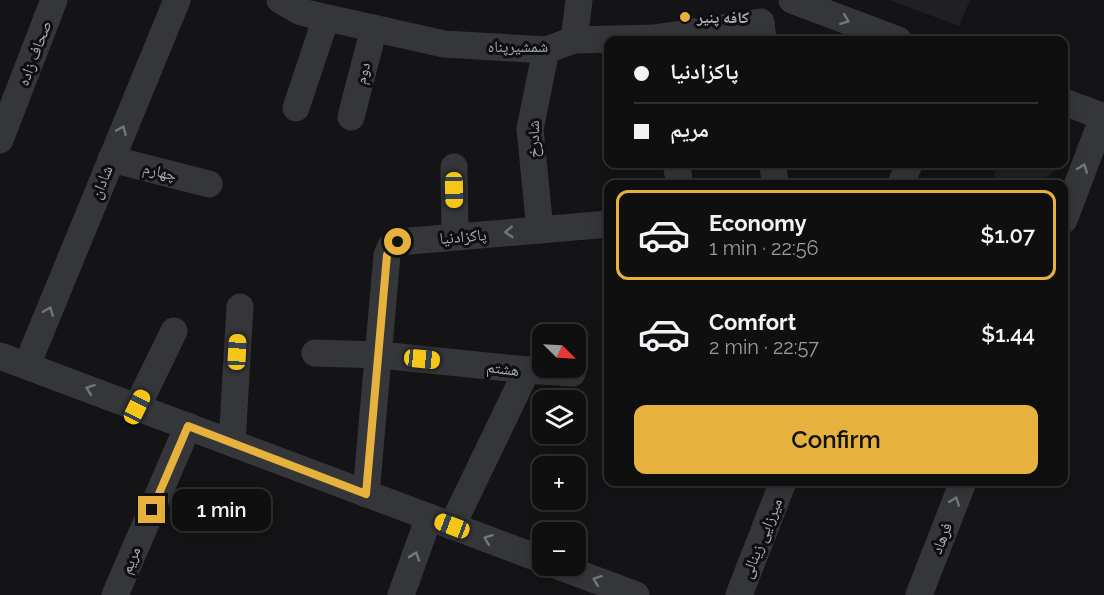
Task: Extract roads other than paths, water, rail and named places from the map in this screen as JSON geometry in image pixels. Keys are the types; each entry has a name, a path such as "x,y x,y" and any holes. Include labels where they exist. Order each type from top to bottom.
{"street":[{"name":"صحاف زاده","path":"0,140 54,0"},
{"name":"شادان","path":"27,365 177,0"},
{"name":"شمشیرپناه","path":"280,0 301,12 444,44 546,50 574,40 604,40"},
{"path":"574,40 579,0"},
{"path":"792,0 887,36"},
{"path":"296,108 326,18"},
{"name":"دوم","path":"351,117 374,28"},
{"name":"شمشیرپناه","path":"700,36 762,32"},
{"name":"شادرخ","path":"540,230 530,129 546,50"},
{"path":"1068,104 1104,117 1068,210"},
{"name":"چهارم","path":"111,159 209,184"},
{"path":"454,167 454,236"},
{"name":"پاکزادنیا","path":"366,494 387,255 391,246 398,242 454,236 604,224"},
{"path":"232,443 240,307"},
{"path":"137,407 174,331"},
{"name":"هشتم","path":"315,352 380,355 527,370 441,521 402,595"},
{"path":"0,356 532,556"},
{"path":"527,370 532,370"},
{"name":"مریم","path":"115,595 188,426"},
{"name":"میرزایی زینالی","path":"739,595 781,486"},
{"name":"فرهاد","path":"919,595 961,486"},
{"path":"585,576 636,595"}],"place":[{"name":"کافه پنیر","path":"685,17"}]}
